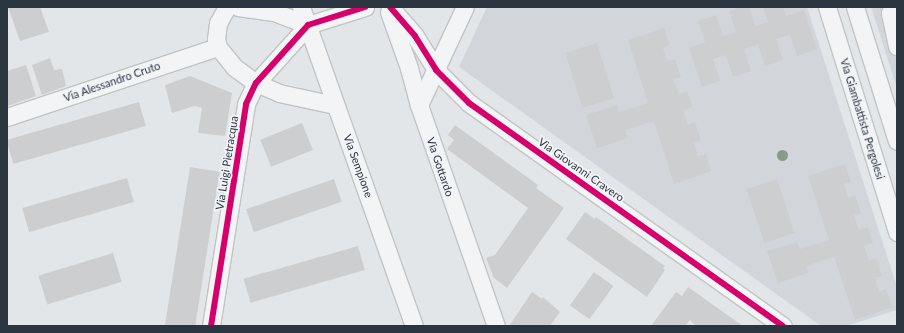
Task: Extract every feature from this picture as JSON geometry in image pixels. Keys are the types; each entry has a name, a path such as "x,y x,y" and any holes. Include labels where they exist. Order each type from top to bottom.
{"street":[{"path":"227,7 217,28 218,48 234,67 256,84 279,93 335,104"},
{"path":"238,7 274,12 313,23 365,7"},
{"name":"Via Sempione","path":"301,7 313,23 335,104 414,326"},
{"name":"Via Giovanni Cravero","path":"389,7 415,36 436,70 454,90 472,105 783,326"},
{"name":"Via Gottardo","path":"389,7 409,68 419,105 496,326"},
{"path":"419,105 465,7"},
{"name":"Via Giambattista Pergolesi","path":"827,7 897,232"},
{"path":"855,7 897,141"},
{"path":"896,7 890,13 897,46"},
{"name":"Via Luigi Pietracqua","path":"211,326 246,104 256,84 313,23"},
{"name":"Via Alessandro Cruto","path":"7,117 218,48"}],"shaded area":[{"path":"487,7 807,7 897,287 897,310 846,326 821,326 459,67"},
{"path":"871,7 897,7 897,88"}],"building":[{"path":"8,7 40,7 49,32 20,41"},
{"path":"741,7 749,7 755,26 768,22 763,7 783,7 786,16 804,10 817,49 797,56 790,35 776,39 783,60 765,66 758,45 744,49 751,71 733,77 726,55 713,59 720,81 702,87 689,48 705,42 698,21 716,15 723,36 736,32 729,11"},
{"path":"664,28 670,45 663,48 668,61 675,59 681,77 673,79 679,94 687,91 693,107 683,110 688,125 695,122 701,140 694,142 698,156 706,154 711,171 674,184 654,121 625,130 628,138 597,148 586,115 617,105 619,112 648,103 628,40"},
{"path":"597,43 614,98 582,108 565,53"},
{"path":"50,58 54,70 62,69 66,86 42,95 32,65"},
{"path":"26,65 36,96 7,106 7,71"},
{"path":"190,76 232,93 225,136 198,133 202,108 194,106 172,113 165,85"},
{"path":"139,102 146,126 13,164 7,140"},
{"path":"302,123 313,150 271,167 260,140"},
{"path":"455,125 538,185 536,188 564,208 507,288 494,278 486,258 495,255 528,208 447,149 454,140 448,135"},
{"path":"845,164 851,182 844,184 848,198 855,195 861,213 854,215 859,230 868,227 873,243 864,246 869,261 876,258 882,276 875,278 879,292 886,289 892,307 855,320 834,257 806,266 808,273 778,283 767,251 797,242 800,249 829,240 808,176"},
{"path":"190,167 220,172 195,326 165,326"},
{"path":"127,178 134,202 29,232 22,208"},
{"path":"334,179 342,202 254,232 246,209"},
{"path":"777,179 795,233 764,243 747,189"},
{"path":"585,212 595,219 596,217 665,266 663,268 665,270 647,297 566,239"},
{"path":"358,246 365,270 251,303 244,279"},
{"path":"113,253 122,282 47,304 38,276"},
{"path":"594,272 613,286 589,319 570,305"},
{"path":"688,287 743,326 696,326 690,320 685,326 651,326 676,292 682,296"},
{"path":"532,292 542,299 543,297 560,312 550,326 509,326"}],"cycle path":[{"path":"211,326 246,104 256,83 308,25 365,7"},
{"path":"390,7 415,36 436,70 469,103 783,326"}]}
